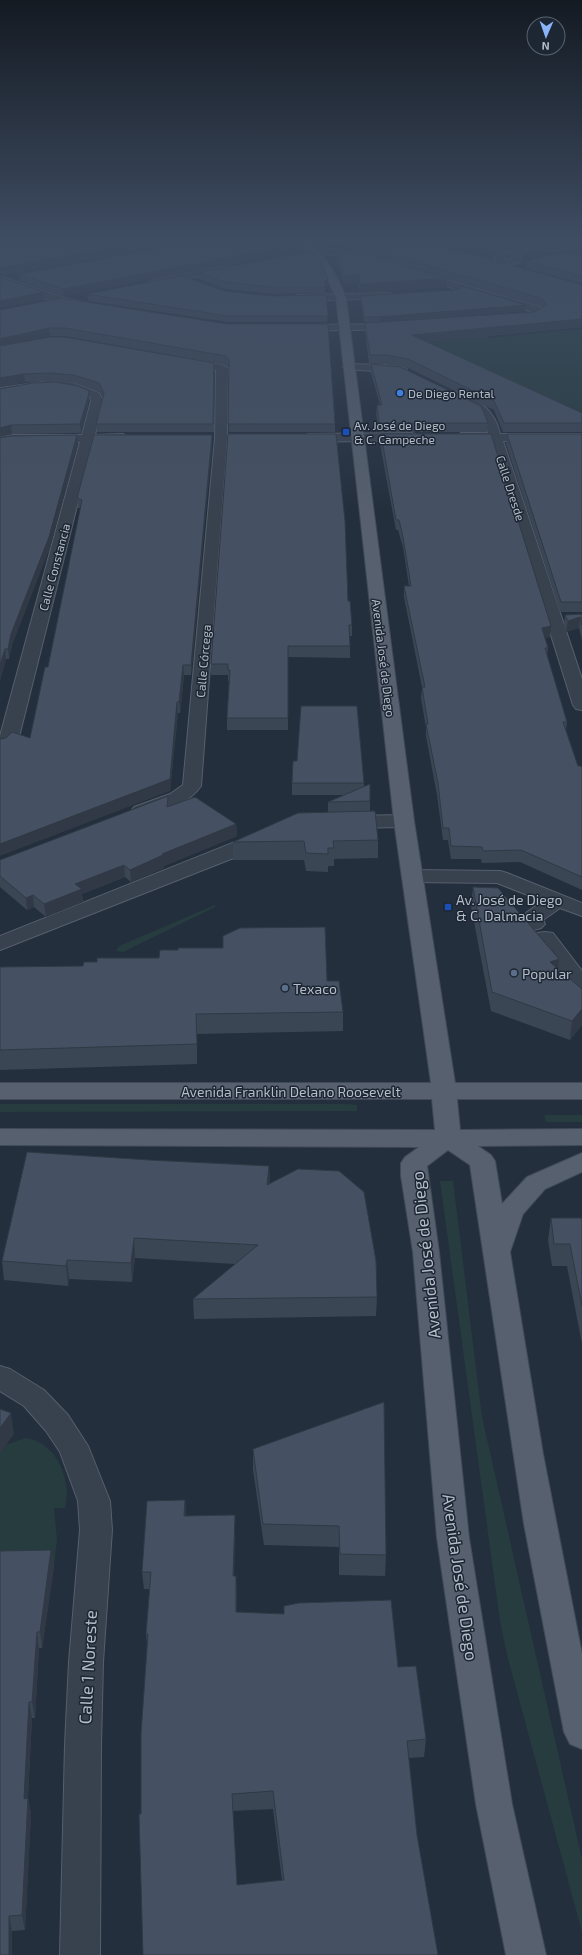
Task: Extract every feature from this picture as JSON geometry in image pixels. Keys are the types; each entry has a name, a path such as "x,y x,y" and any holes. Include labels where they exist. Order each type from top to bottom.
{"main road":[{"name":"Avenida José de Diego","path":"345,330 404,821 445,1091 448,1138 414,1163 414,1176 426,1252 453,1538 494,1804 526,1955"},
{"name":"Avenida Franklin Delano Roosevelt","path":"0,1090 582,1091"},
{"path":"0,1137 582,1137"},
{"path":"448,1138 482,1161 485,1173 512,1360 562,1642 582,1732"},
{"path":"497,1254 511,1211 536,1182 582,1162"}],"street":[{"name":"Calle Córcega","path":"124,817 182,795 189,791 192,786 221,438 222,368 177,360"},
{"path":"349,367 392,368 403,371 415,377"},
{"name":"Calle Constancia","path":"0,392 47,385 71,387 95,395 97,401 10,737 0,744"},
{"name":"Calle Dresde","path":"441,389 489,414 494,437 560,619 582,705"},
{"path":"297,438 425,437"},
{"path":"448,437 582,438"},
{"path":"0,441 12,439 135,438"},
{"path":"326,822 404,821"},
{"path":"0,944 224,855 280,829"},
{"path":"413,876 500,877 582,910"},
{"path":"558,900 534,916 532,919 582,986"},
{"name":"Calle 1 Noreste","path":"0,1377 34,1398 57,1423 73,1446 84,1471 94,1501 96,1530 86,1662 83,1745 80,1955"}],"green space":[{"path":"582,330 582,423 418,344 489,335 488,338"},
{"path":"215,905 215,907 123,952 116,951 119,946"},
{"path":"0,1104 344,1104 357,1105 357,1111 0,1112"},
{"path":"544,1115 582,1115 582,1122 546,1122"},
{"path":"440,1181 453,1181 482,1417 582,1859 582,1932 507,1655 500,1621"},
{"path":"26,1438 37,1441 46,1447 60,1464 64,1474 67,1497 65,1508 54,1508 57,1540 54,1566 0,1567 0,1447"}],"building":[{"path":"0,330 39,330 0,339"},
{"path":"78,330 328,330 335,424 228,424 229,360 226,356"},
{"path":"366,330 463,330 412,335 582,413 582,423 504,423 494,401 408,359 386,355 370,355"},
{"path":"50,337 64,337 214,363 213,424 96,424 104,393 99,383 74,375 50,373 24,374 0,378 0,346"},
{"path":"371,364 400,367 479,405 482,408 488,423 379,423 377,405 382,405"},
{"path":"56,382 78,386 88,390 89,393 80,424 11,425 0,428 0,389 33,383"},
{"path":"228,434 336,434 345,521 348,601 350,601 352,625 349,625 350,646 288,646 288,718 227,718 230,670 228,670 228,664 211,664"},
{"path":"381,434 491,434 551,626 542,628 548,648 545,648 567,722 563,722 578,766 581,766 582,768 582,877 521,850 483,851 482,847 451,846 449,828 443,828 438,783 426,724 428,724 422,687 425,687 404,586 411,586 403,537 399,520 396,520"},
{"path":"507,434 582,434 582,602 561,602"},
{"path":"77,435 49,537 11,634 8,649 5,649 0,665 0,438 11,436"},
{"path":"94,435 212,435 191,665 183,665 179,702 177,702 170,779 0,844 0,739 6,738 12,732 30,738 45,667 48,667 82,500 77,498"},
{"path":"582,614 582,625 580,617 568,621 565,615"},
{"path":"301,706 357,706 364,783 292,783 293,761 297,761"},
{"path":"370,784 370,801 328,802"},
{"path":"168,796 167,807 195,797 236,824 162,854 163,855 130,870 124,865 75,884 82,889 44,904 33,895 26,898 0,876 0,860"},
{"path":"375,811 378,840 333,841 334,848 328,848 328,854 306,853 304,841 233,842 298,813"},
{"name":"Popular","path":"473,887 498,888 559,959 550,962 582,989 582,1009 572,1021 492,992"},
{"path":"325,927 327,981 339,981 343,1012 196,1014 197,1044 0,1050 0,967 83,966 84,962 97,962 97,958 159,958 160,950 178,950 178,948 223,948 223,936 240,928"},
{"path":"27,1152 269,1166 267,1185 298,1169 339,1171 364,1192 376,1261 377,1297 193,1299 258,1245 134,1238 131,1263 67,1260 66,1266 2,1261"},
{"path":"551,1218 582,1218 582,1306 570,1244 554,1244"},
{"path":"384,1402 386,1555 340,1554 339,1526 263,1524 253,1449"},
{"path":"0,1409 11,1413 0,1428"},
{"path":"185,1500 184,1516 235,1515 233,1576 236,1576 236,1612 284,1614 284,1606 299,1603 391,1600 398,1667 416,1666 426,1739 407,1741 417,1835 438,1955 143,1955 139,1814 141,1814 141,1734 151,1572 142,1572 147,1501","holes":["273,1791 284,1880 237,1885 232,1794"]},
{"path":"51,1550 40,1632 37,1632 32,1702 29,1702 24,1799 28,1798 22,1915 9,1916 9,1955 0,1955 0,1551"}],"place":[{"name":"De Diego Rental","path":"400,393"},
{"name":"Av. José de Diego & C. Campeche","path":"346,432"},
{"name":"Av. José de Diego & C. Dalmacia","path":"448,907"},
{"name":"Popular","path":"514,973"},
{"name":"Texaco","path":"285,988"}]}
